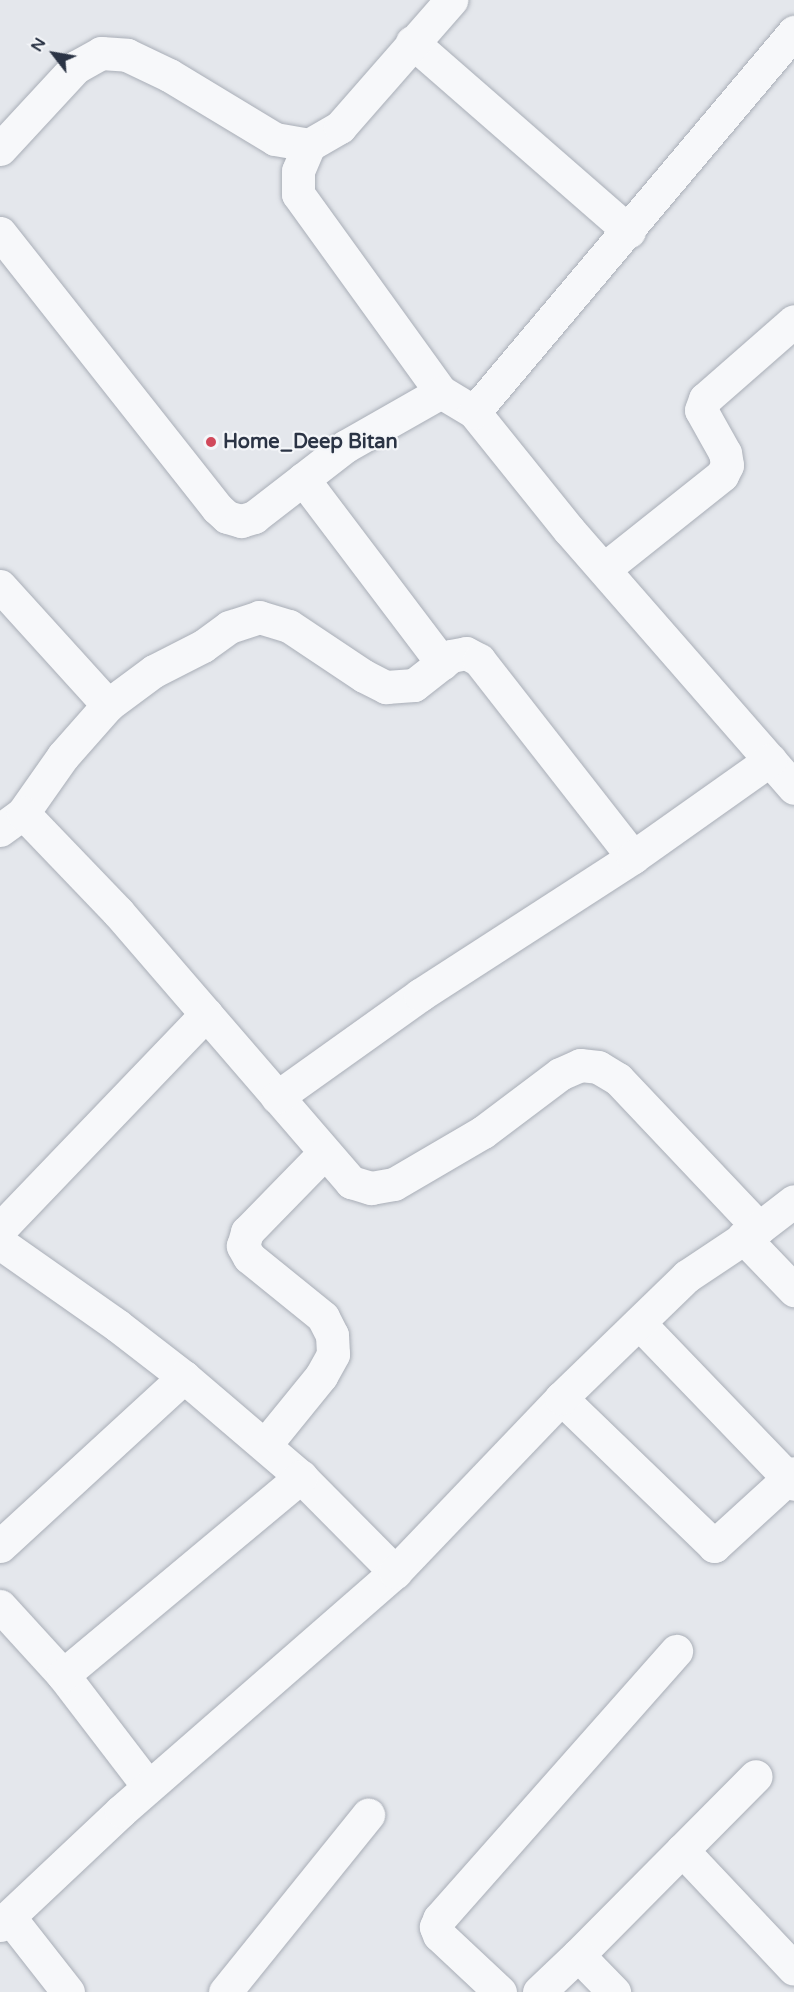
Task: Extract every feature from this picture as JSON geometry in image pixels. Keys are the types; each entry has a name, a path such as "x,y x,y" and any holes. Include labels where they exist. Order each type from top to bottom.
{"street":[{"path":"451,0 412,42 340,128 309,145 298,171 298,194 441,392 474,411 604,569 794,788"},
{"path":"474,411 629,231 794,32"},
{"path":"412,42 629,231"},
{"path":"0,149 76,67 101,53 127,56 169,75 275,139 309,145"},
{"path":"0,232 217,508 227,517 241,522 254,517 346,446 441,392"},
{"path":"604,569 722,475 727,465 725,453 701,410 705,399 794,321"},
{"path":"303,479 442,663"},
{"path":"0,586 108,705"},
{"path":"633,857 479,660 466,652 451,656 414,685 386,687 364,676 289,626 259,617 229,627 203,646 154,671 108,705 63,756 11,821 118,912 351,1182 372,1188 394,1184 483,1132 560,1074 580,1065 598,1067 618,1078 751,1233 794,1290"},
{"path":"277,1097 420,995 633,857 770,760"},
{"path":"0,1229 206,1014"},
{"path":"265,1445 321,1376 333,1354 332,1335 323,1317 249,1257 243,1246 247,1232 324,1153"},
{"path":"68,1992 5,1921 148,1786 395,1572 561,1398 687,1276 794,1201"},
{"path":"0,1243 118,1326 184,1377 301,1477 395,1572"},
{"path":"561,1398 714,1546 792,1478 639,1323"},
{"path":"0,1546 184,1377"},
{"path":"63,1675 301,1477"},
{"path":"0,1606 63,1675 148,1786"},
{"path":"500,1992 439,1935 436,1927 439,1919 676,1652"},
{"path":"539,1992 756,1776"},
{"path":"225,1992 368,1815"},
{"path":"682,1850 794,1969"},
{"path":"578,1955 614,1992"}],"place":[{"name":"Home_Deep Bitan","path":"211,442"}]}
